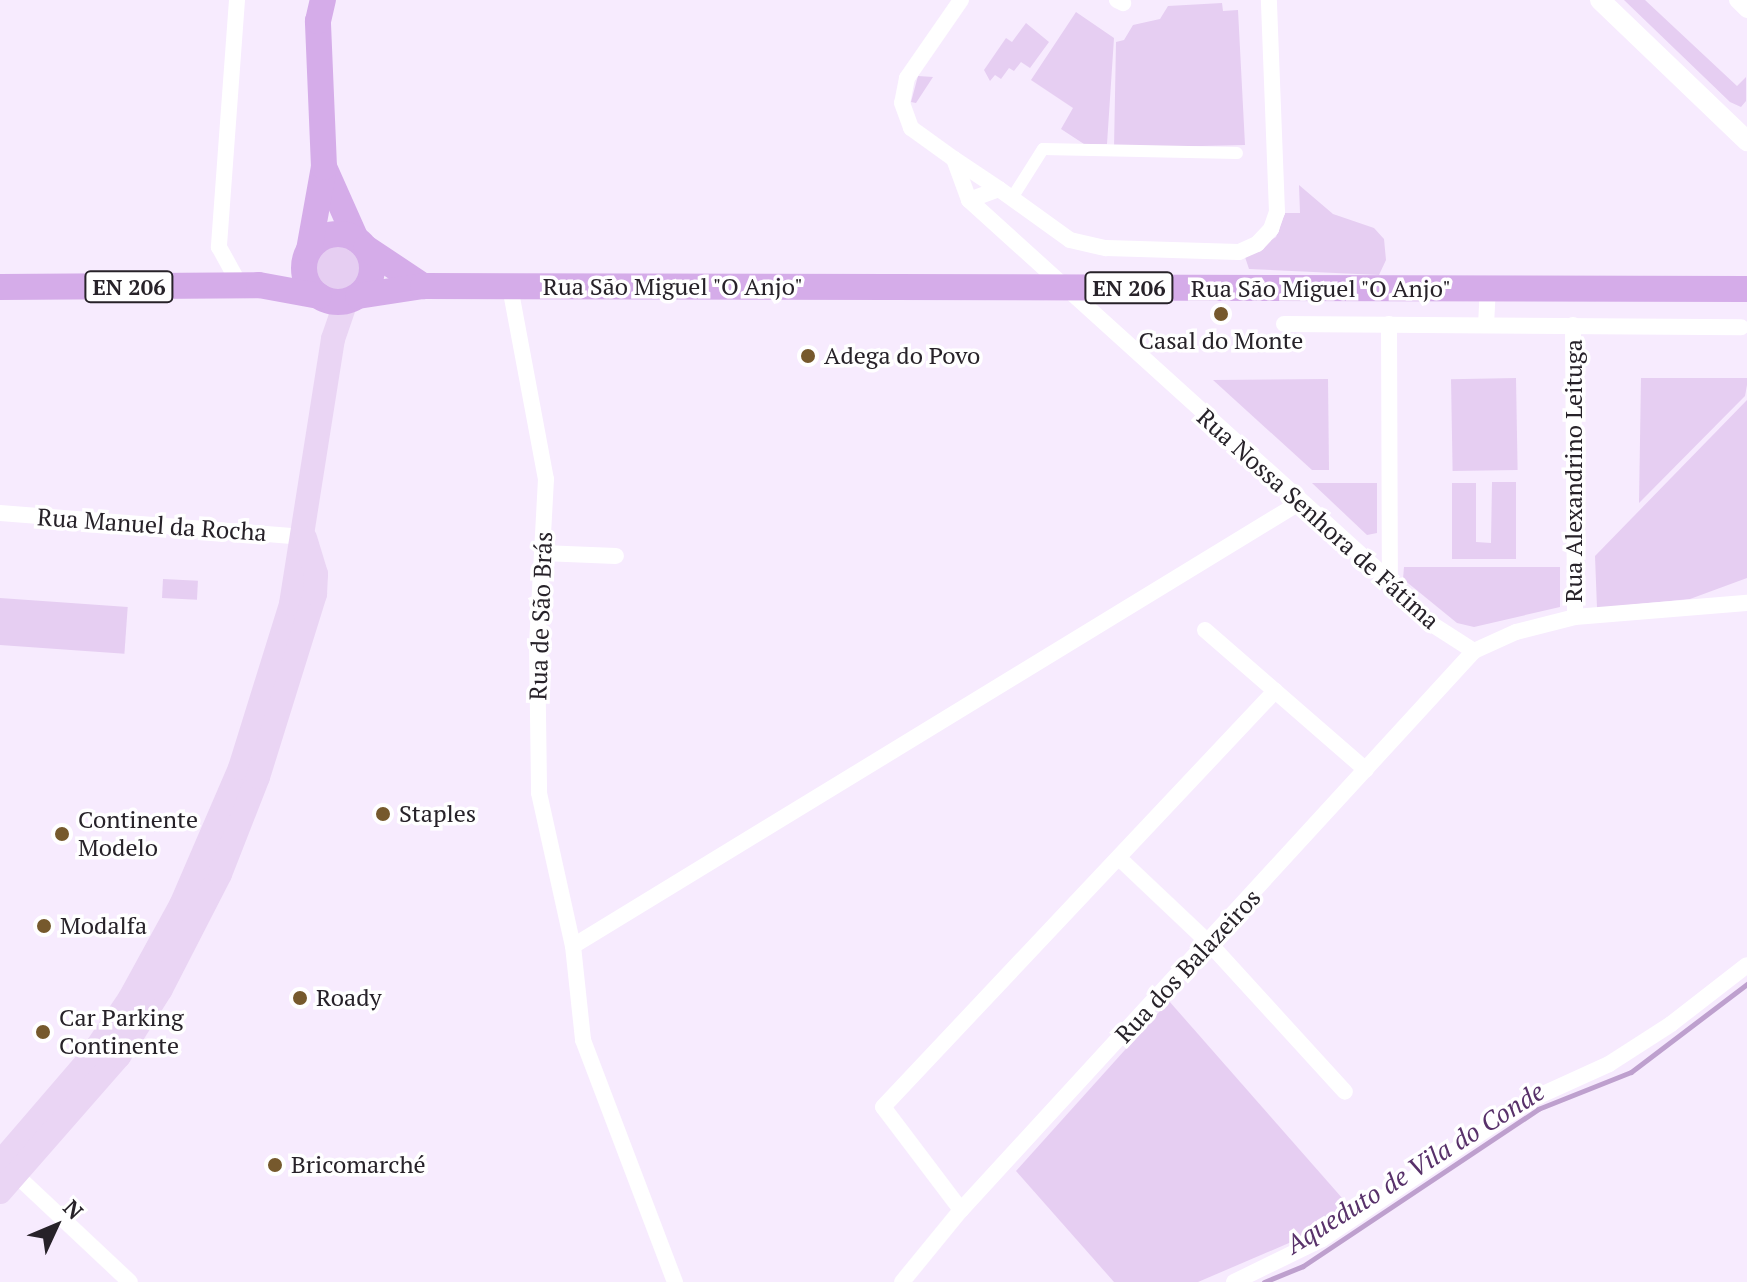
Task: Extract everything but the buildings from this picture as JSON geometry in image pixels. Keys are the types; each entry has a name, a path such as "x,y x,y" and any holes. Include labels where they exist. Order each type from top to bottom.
{"main road":[{"path":"323,0 318,21 324,167 307,256 307,282 337,298"},
{"path":"5,1177 119,1017 181,905 240,768 291,604 304,537 337,298 373,268 324,167"},
{"name":"EN 206","path":"250,286 307,256 325,236 361,244"},
{"path":"361,244 423,286"},
{"name":"EN 206","path":"0,287 250,286 337,298 423,286 510,287"},
{"name":"Rua São Miguel \"O Anjo\"","path":"510,287 1747,289"}],"street":[{"path":"237,0 219,247 250,286"},
{"path":"961,0 907,78 902,103 911,128 1070,240 1106,248 1239,252 1257,244 1271,229 1277,212 1269,0"},
{"path":"1600,0 1744,131"},
{"path":"1737,0 1747,10"},
{"path":"954,159 969,200 1006,193 1043,149 1237,153"},
{"name":"Rua Nossa Senhora de Fátima","path":"969,200 1299,503 1390,581 1427,621 1474,651"},
{"name":"Rua de São Brás","path":"510,287 546,479 539,793 573,946 583,1040 675,1282"},
{"path":"1486,325 1488,289"},
{"path":"1284,324 1741,327"},
{"path":"1389,324 1390,581"},
{"name":"Rua Alexandrino Leituga","path":"1573,325 1575,617"},
{"path":"573,946 1299,503"},
{"name":"Rua Manuel da Rocha","path":"0,513 304,537"},
{"path":"542,553 616,556"},
{"path":"1474,651 1516,632 1575,617 1747,603"},
{"path":"1205,630 1366,770"},
{"name":"Rua dos Balazeiros","path":"902,1282 961,1210 1210,944 1474,651"},
{"path":"961,1210 883,1107 1275,691"},
{"path":"1119,858 1210,944 1345,1092"},
{"path":"1234,1282 1322,1239 1532,1099 1609,1064 1671,1024 1747,965"},
{"path":"5,1177 130,1282"}],"shaded area":[{"path":"1624,0 1645,0 1737,86 1746,77 1746,101 1741,107 1730,102"},
{"path":"1222,3 1223,11 1238,10 1245,145 1114,148 1116,42 1124,40 1133,25 1160,19 1168,6"},
{"path":"1076,12 1114,38 1107,144 1084,144 1061,129 1073,108 1031,80"},
{"path":"1026,23 1049,42 1030,68 1021,62 1014,71 1009,68 1001,79 995,75 990,81 984,70 1006,38 1012,42"},
{"path":"918,76 933,77 916,103 911,102"},
{"path":"1299,185 1333,214 1374,228 1384,239 1386,260 1379,275 1249,269 1245,257 1276,237 1285,213 1300,213"},
{"path":"338,242 356,250 364,268 356,286 338,294 320,286 312,268 320,250"},
{"path":"1516,378 1518,470 1453,471 1451,379"},
{"path":"1641,378 1747,378 1747,385 1745,396 1639,503"},
{"path":"1328,379 1329,470 1312,470 1213,380"},
{"path":"1747,400 1747,578 1690,599 1597,608 1595,556"},
{"path":"1492,482 1516,482 1516,559 1452,559 1452,483 1476,483 1476,542 1491,543"},
{"path":"1312,483 1377,483 1377,533 1367,535"},
{"path":"1404,567 1560,567 1560,607 1474,627 1457,623 1403,579"},
{"path":"163,579 198,581 197,600 162,598"},
{"path":"0,598 128,607 124,654 0,645"},
{"path":"1169,1001 1350,1207 1289,1243 1198,1282 1114,1282 1016,1171"}],"waterway":[{"name":"Aqueduto de Vila do Conde","path":"1264,1282 1303,1266 1538,1109 1631,1072 1747,984"}],"place":[{"name":"Casal do Monte","path":"1221,314"},
{"name":"Adega do Povo","path":"808,356"},
{"name":"Staples","path":"383,814"},
{"name":"Continente Modelo","path":"62,834"},
{"name":"Modalfa","path":"44,926"},
{"name":"Roady","path":"300,998"},
{"name":"Car Parking Continente","path":"43,1032"},
{"name":"Bricomarché","path":"275,1165"}]}
